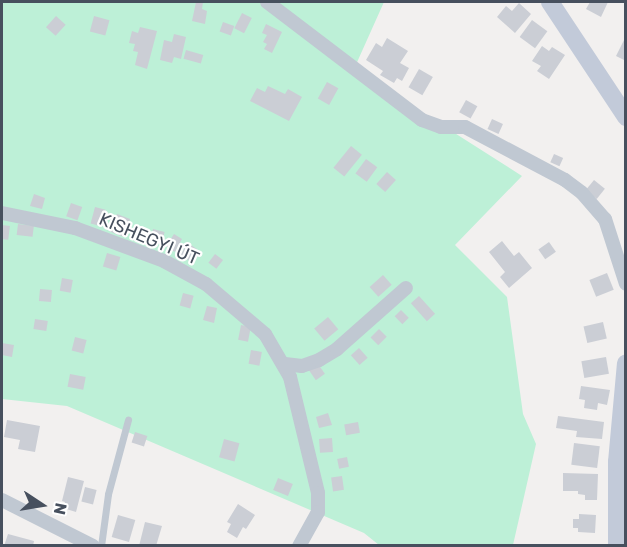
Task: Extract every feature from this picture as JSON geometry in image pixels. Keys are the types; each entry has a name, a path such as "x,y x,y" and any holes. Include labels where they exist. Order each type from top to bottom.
{"street":[{"path":"267,2 291,18 422,120 431,125 465,127 475,131 547,169 582,193 605,219 626,284"},
{"path":"550,2 626,117"},
{"name":"KISHEGYI ÚT","path":"2,213 75,228 164,261 194,277 266,334 285,364 319,502 310,530 299,546"},
{"path":"285,364 302,366 319,360 337,349 406,288"},
{"path":"617,546 617,462 626,363"},
{"path":"2,500 93,546"}],"lane":[{"path":"101,546 108,494 128,420"}],"green space":[{"path":"2,2 384,2 354,69 522,176 455,245 507,297 523,414 536,444 513,545 379,545 364,533 67,406 2,399"}],"building":[{"path":"196,2 203,2 202,9 207,11 205,24 192,21"},
{"path":"590,2 608,2 601,17 586,9"},
{"path":"519,3 531,14 515,33 497,17 506,6 512,11"},
{"path":"242,13 252,18 244,33 234,28"},
{"path":"56,16 66,25 56,36 46,27"},
{"path":"94,16 109,20 105,36 90,31"},
{"path":"532,20 547,31 535,48 520,37"},
{"path":"223,22 234,26 231,36 220,31"},
{"path":"266,24 282,32 272,53 264,49 267,44 263,42 267,35 262,33"},
{"path":"140,27 157,31 147,69 135,65 138,52 133,51 135,44 129,43 132,31 138,33"},
{"path":"174,34 186,37 181,59 174,57 172,63 160,60 164,40 172,42"},
{"path":"387,38 408,51 400,63 409,68 402,81 397,78 394,83 380,75 383,71 366,60 376,43 382,47"},
{"path":"624,40 626,41 626,61 616,56"},
{"path":"542,46 549,51 552,47 565,55 549,79 537,71 541,66 532,61"},
{"path":"186,50 203,55 201,64 184,59"},
{"path":"419,69 433,77 422,95 408,87"},
{"path":"327,82 338,88 329,105 318,99"},
{"path":"268,86 285,94 288,89 302,97 289,121 250,101 257,88 265,92"},
{"path":"466,100 477,106 471,119 459,112"},
{"path":"492,119 503,124 498,134 488,129"},
{"path":"351,146 362,155 344,177 333,168"},
{"path":"554,154 563,158 559,166 550,162"},
{"path":"366,159 377,167 367,182 355,174"},
{"path":"387,172 396,180 385,192 376,184"},
{"path":"594,180 605,189 597,199 586,190"},
{"path":"34,194 45,198 42,209 30,206"},
{"path":"71,203 82,207 77,220 66,216"},
{"path":"95,207 106,210 101,226 91,223"},
{"path":"117,214 130,219 123,237 110,232"},
{"path":"18,224 34,226 33,237 17,235"},
{"path":"2,225 10,226 8,240 2,239"},
{"path":"153,229 165,232 161,245 150,242"},
{"path":"174,234 182,239 175,252 166,246"},
{"path":"502,241 514,256 519,252 532,268 509,288 500,277 505,272 489,252"},
{"path":"549,242 556,252 545,259 538,249"},
{"path":"188,243 197,249 189,261 180,255"},
{"path":"107,253 120,257 116,270 103,266"},
{"path":"215,254 223,260 216,269 208,263"},
{"path":"607,273 614,290 596,297 589,280"},
{"path":"383,275 392,285 378,297 370,287"},
{"path":"62,278 73,280 71,293 60,291"},
{"path":"40,289 52,290 51,302 39,301"},
{"path":"183,293 194,296 190,308 180,306"},
{"path":"419,296 435,314 427,321 411,303"},
{"path":"207,306 217,308 214,323 203,320"},
{"path":"401,310 409,318 402,324 395,316"},
{"path":"328,317 338,329 324,341 314,329"},
{"path":"35,319 48,321 46,331 33,329"},
{"path":"603,322 607,339 587,343 584,326"},
{"path":"241,325 251,327 248,342 238,340"},
{"path":"379,329 387,337 378,345 371,337"},
{"path":"75,337 87,340 83,353 72,351"},
{"path":"2,343 14,345 12,357 2,355"},
{"path":"359,348 368,358 360,365 351,355"},
{"path":"251,350 262,352 259,366 249,364"},
{"path":"606,357 609,374 584,378 581,361"},
{"path":"318,364 325,374 316,380 309,370"},
{"path":"70,374 86,377 83,390 68,387"},
{"path":"581,386 610,390 607,405 598,403 597,410 584,408 585,400 579,399"},
{"path":"328,413 332,425 319,428 316,417"},
{"path":"558,416 604,422 602,439 576,437 577,431 556,428"},
{"path":"7,420 40,426 35,452 18,449 20,440 4,437"},
{"path":"358,422 360,433 346,435 344,424"},
{"path":"135,432 147,436 144,446 132,442"},
{"path":"332,438 333,452 320,453 319,439"},
{"path":"224,439 239,443 235,461 219,457"},
{"path":"574,443 600,446 597,468 571,465"},
{"path":"347,457 349,467 339,469 337,459"},
{"path":"563,473 598,474 597,500 585,500 585,495 578,494 578,491 563,491"},
{"path":"342,476 344,490 333,491 331,478"},
{"path":"68,477 84,481 76,512 63,508 65,502 62,501"},
{"path":"278,478 293,484 288,496 273,490"},
{"path":"85,487 97,490 93,504 81,502"},
{"path":"238,504 255,515 246,529 243,527 237,538 227,532 231,524 227,522"},
{"path":"579,514 596,515 595,533 578,532 578,528 573,528 573,519 579,519"},
{"path":"118,515 135,520 129,542 112,537"},
{"path":"145,522 162,526 156,546 139,546"},
{"path":"8,534 34,541 33,546 4,546"}]}
